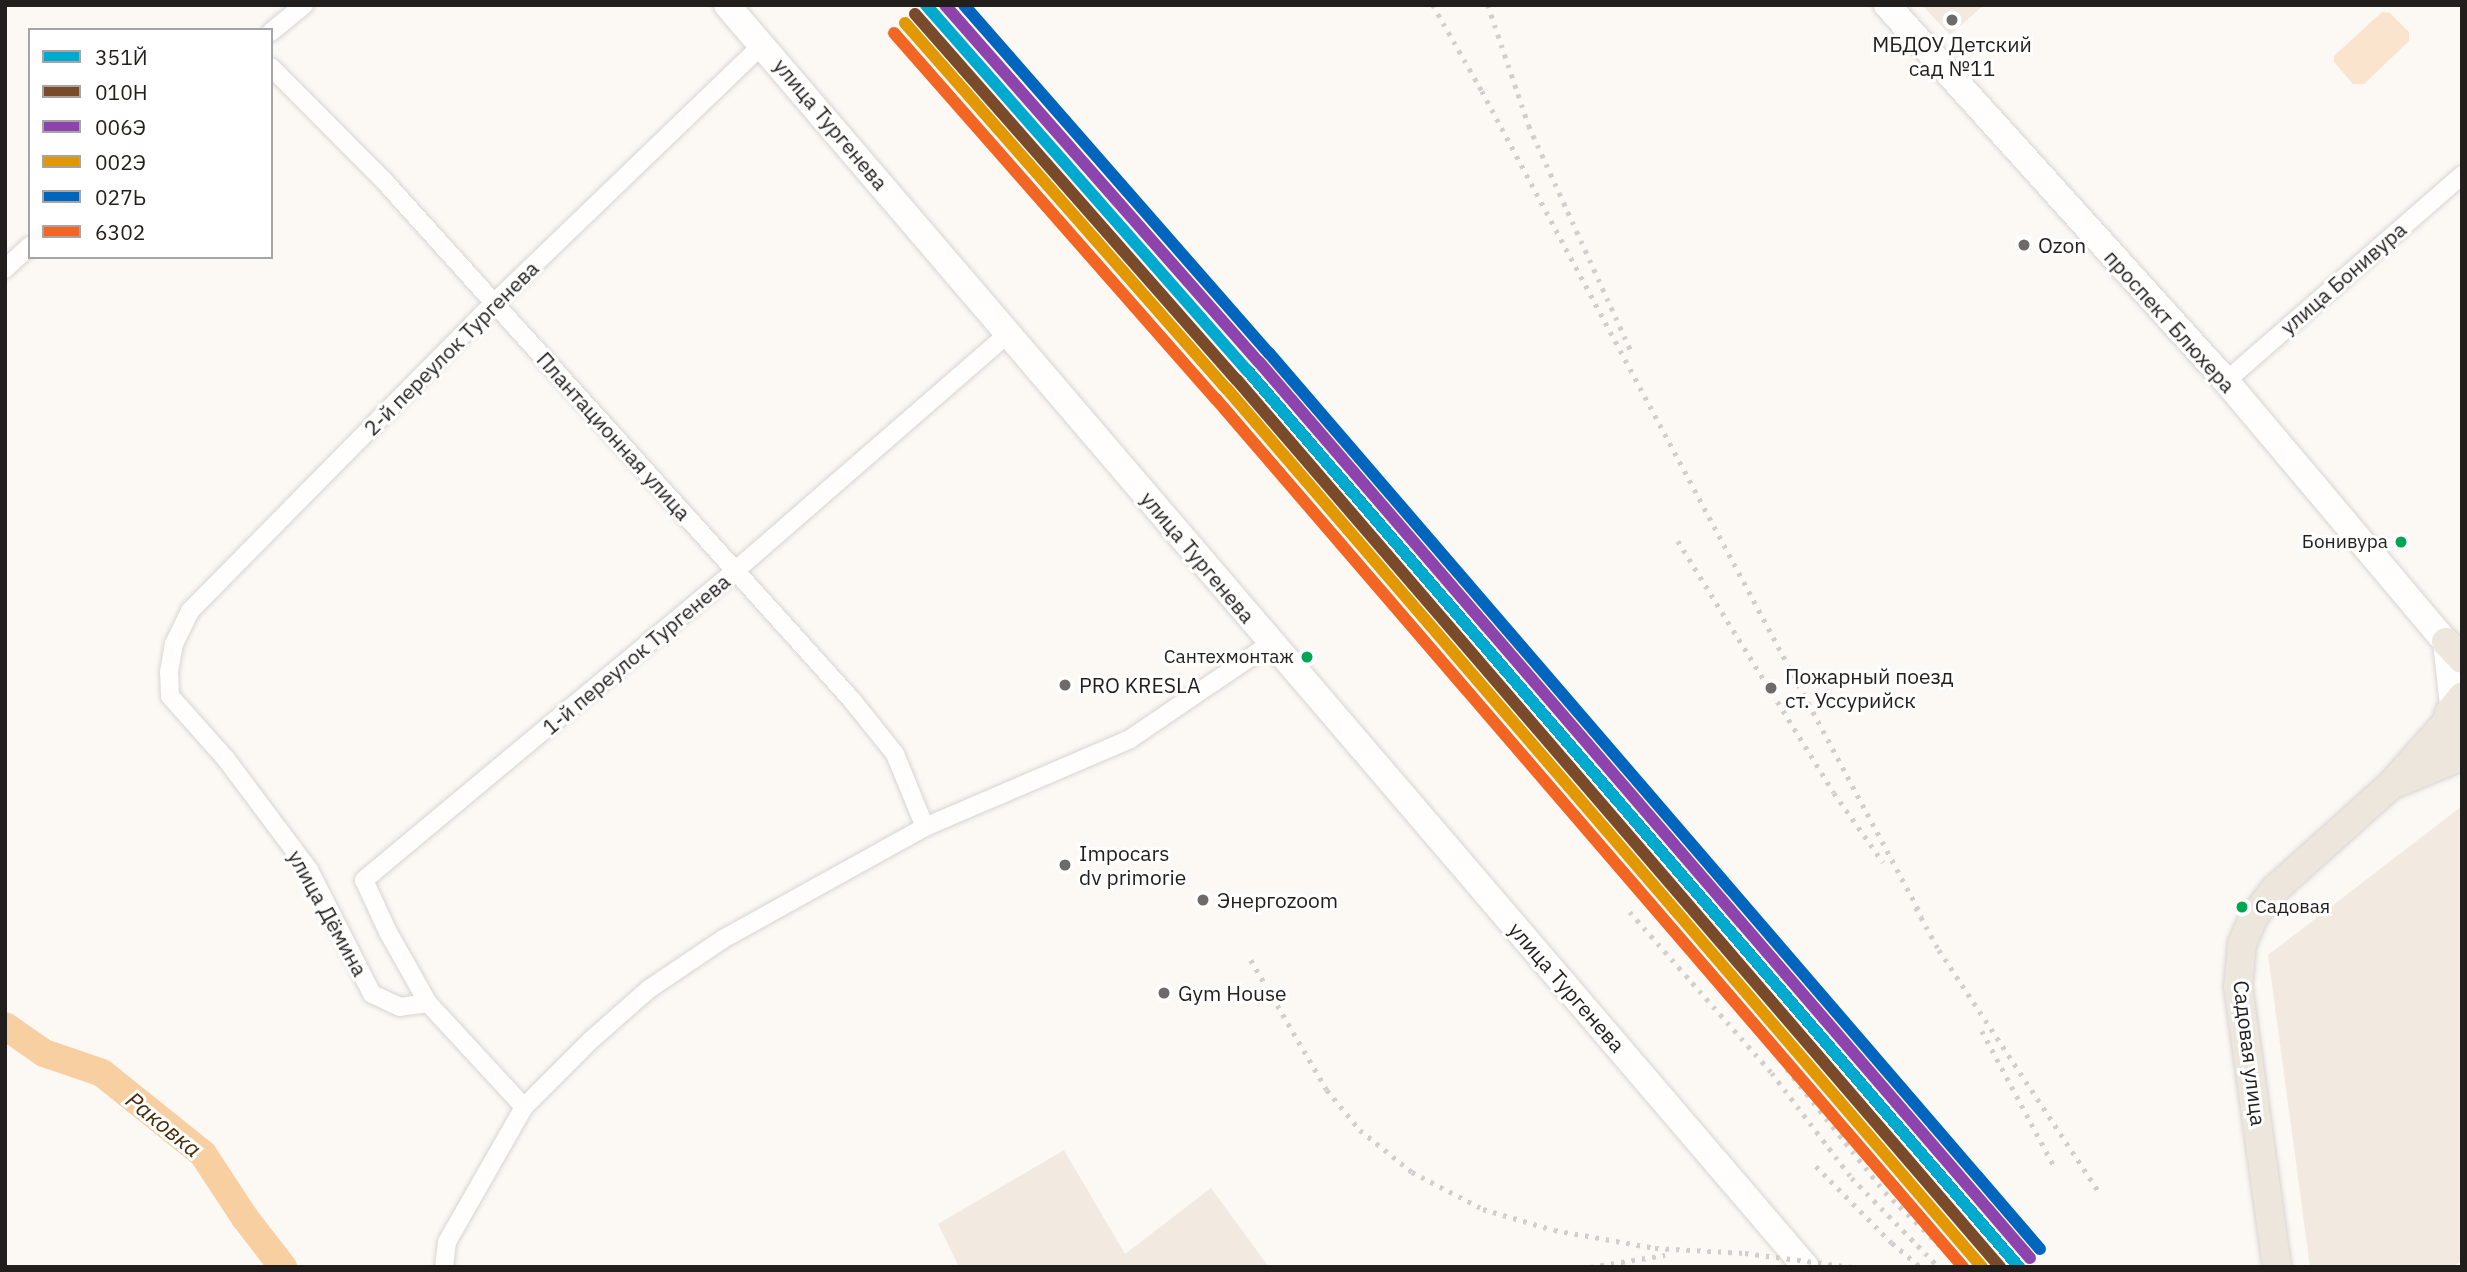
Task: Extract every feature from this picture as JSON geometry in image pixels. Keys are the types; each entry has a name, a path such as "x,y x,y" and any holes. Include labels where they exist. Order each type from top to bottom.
{"main road":[{"path":"2390,786 2462,755 2451,741 2454,708"},
{"path":"2390,786 2454,708"},
{"name":"Садовая улица","path":"2279,1263 2238,987 2242,944 2254,916 2274,890 2390,786"}],"street":[{"path":"273,30 304,5"},
{"name":"улица Тургенева","path":"727,5 1806,1267"},
{"name":"проспект Блюхера","path":"1887,5 2226,381 2454,650"},
{"name":"2-й переулок Тургенева","path":"169,672 174,644 190,611 495,302 762,44"},
{"name":"Плантационная улица","path":"273,69 386,183 851,699 895,754 925,827"},
{"name":"улица Бонивура","path":"2226,381 2462,175"},
{"path":"5,269 28,248"},
{"name":"1-й переулок Тургенева","path":"428,1003 388,932 364,880 735,571 1009,333"},
{"path":"444,1267 447,1242 524,1107 590,1041 660,982 723,939 925,827 1130,739 1271,643"},
{"path":"2454,650 2454,708"},
{"name":"улица Дёмина","path":"169,672 170,696 226,759 309,870 372,994 400,1007 428,1003"},
{"path":"428,1003 524,1107"}],"shaded area":[{"name":"МБДОУ Детский сад №11","path":"1922,5 1984,5 1950,35"},
{"path":"2382,12 2390,13 2409,32 2409,41 2364,84 2353,84 2334,62 2334,56"},
{"path":"2462,806 2462,1262 2449,1267 2310,1267 2268,955"},
{"path":"1064,1150 1125,1254 1211,1188 1269,1267 959,1267 938,1224"}],"waterway":[{"name":"Раковка","path":"5,1026 44,1053 102,1073 203,1154 245,1218 283,1267"}],"railway":[{"path":"1433,5 1482,91 1922,916"},
{"path":"1488,5 1529,126 1631,351"},
{"path":"1678,541 1834,793 1883,862"},
{"path":"1916,908 1939,950 2098,1190"},
{"path":"1630,912 1772,1073 1852,1178 1939,1267"},
{"path":"1251,960 1327,1090 1360,1130 1412,1172 1483,1209 1554,1230 1655,1248 1745,1253 1852,1267"},
{"path":"1982,1031 2053,1164"},
{"path":"1787,1069 1885,1192 1962,1267"},
{"path":"1816,1166 1892,1243 1921,1267"},
{"path":"1590,1267 1665,1255"}],"transit line":[{"name":"351Й","path":"926,5 1248,371 2019,1267"},
{"name":"006Э","path":"945,5 1259,362 2030,1258"},
{"name":"027Ь","path":"964,5 1269,353 2040,1249"},
{"name":"010Н","path":"915,14 1237,380 2000,1267"},
{"name":"002Э","path":"905,23 1227,389 1982,1267"},
{"name":"6302","path":"894,33 1216,399 1963,1267"}],"place":[{"name":"МБДОУ Детский сад №11","path":"1952,20"},
{"name":"Ozon","path":"2024,245"},
{"name":"Бонивура","path":"2401,542"},
{"name":"Сантехмонтаж","path":"1307,657"},
{"name":"PRO KRESLA","path":"1065,685"},
{"name":"Пожарный поезд ст. Уссурийск","path":"1771,688"},
{"name":"Impocars dv primorie","path":"1065,865"},
{"name":"Энергоzoom","path":"1203,900"},
{"name":"Садовая","path":"2242,907"},
{"name":"Gym House","path":"1164,993"}]}
